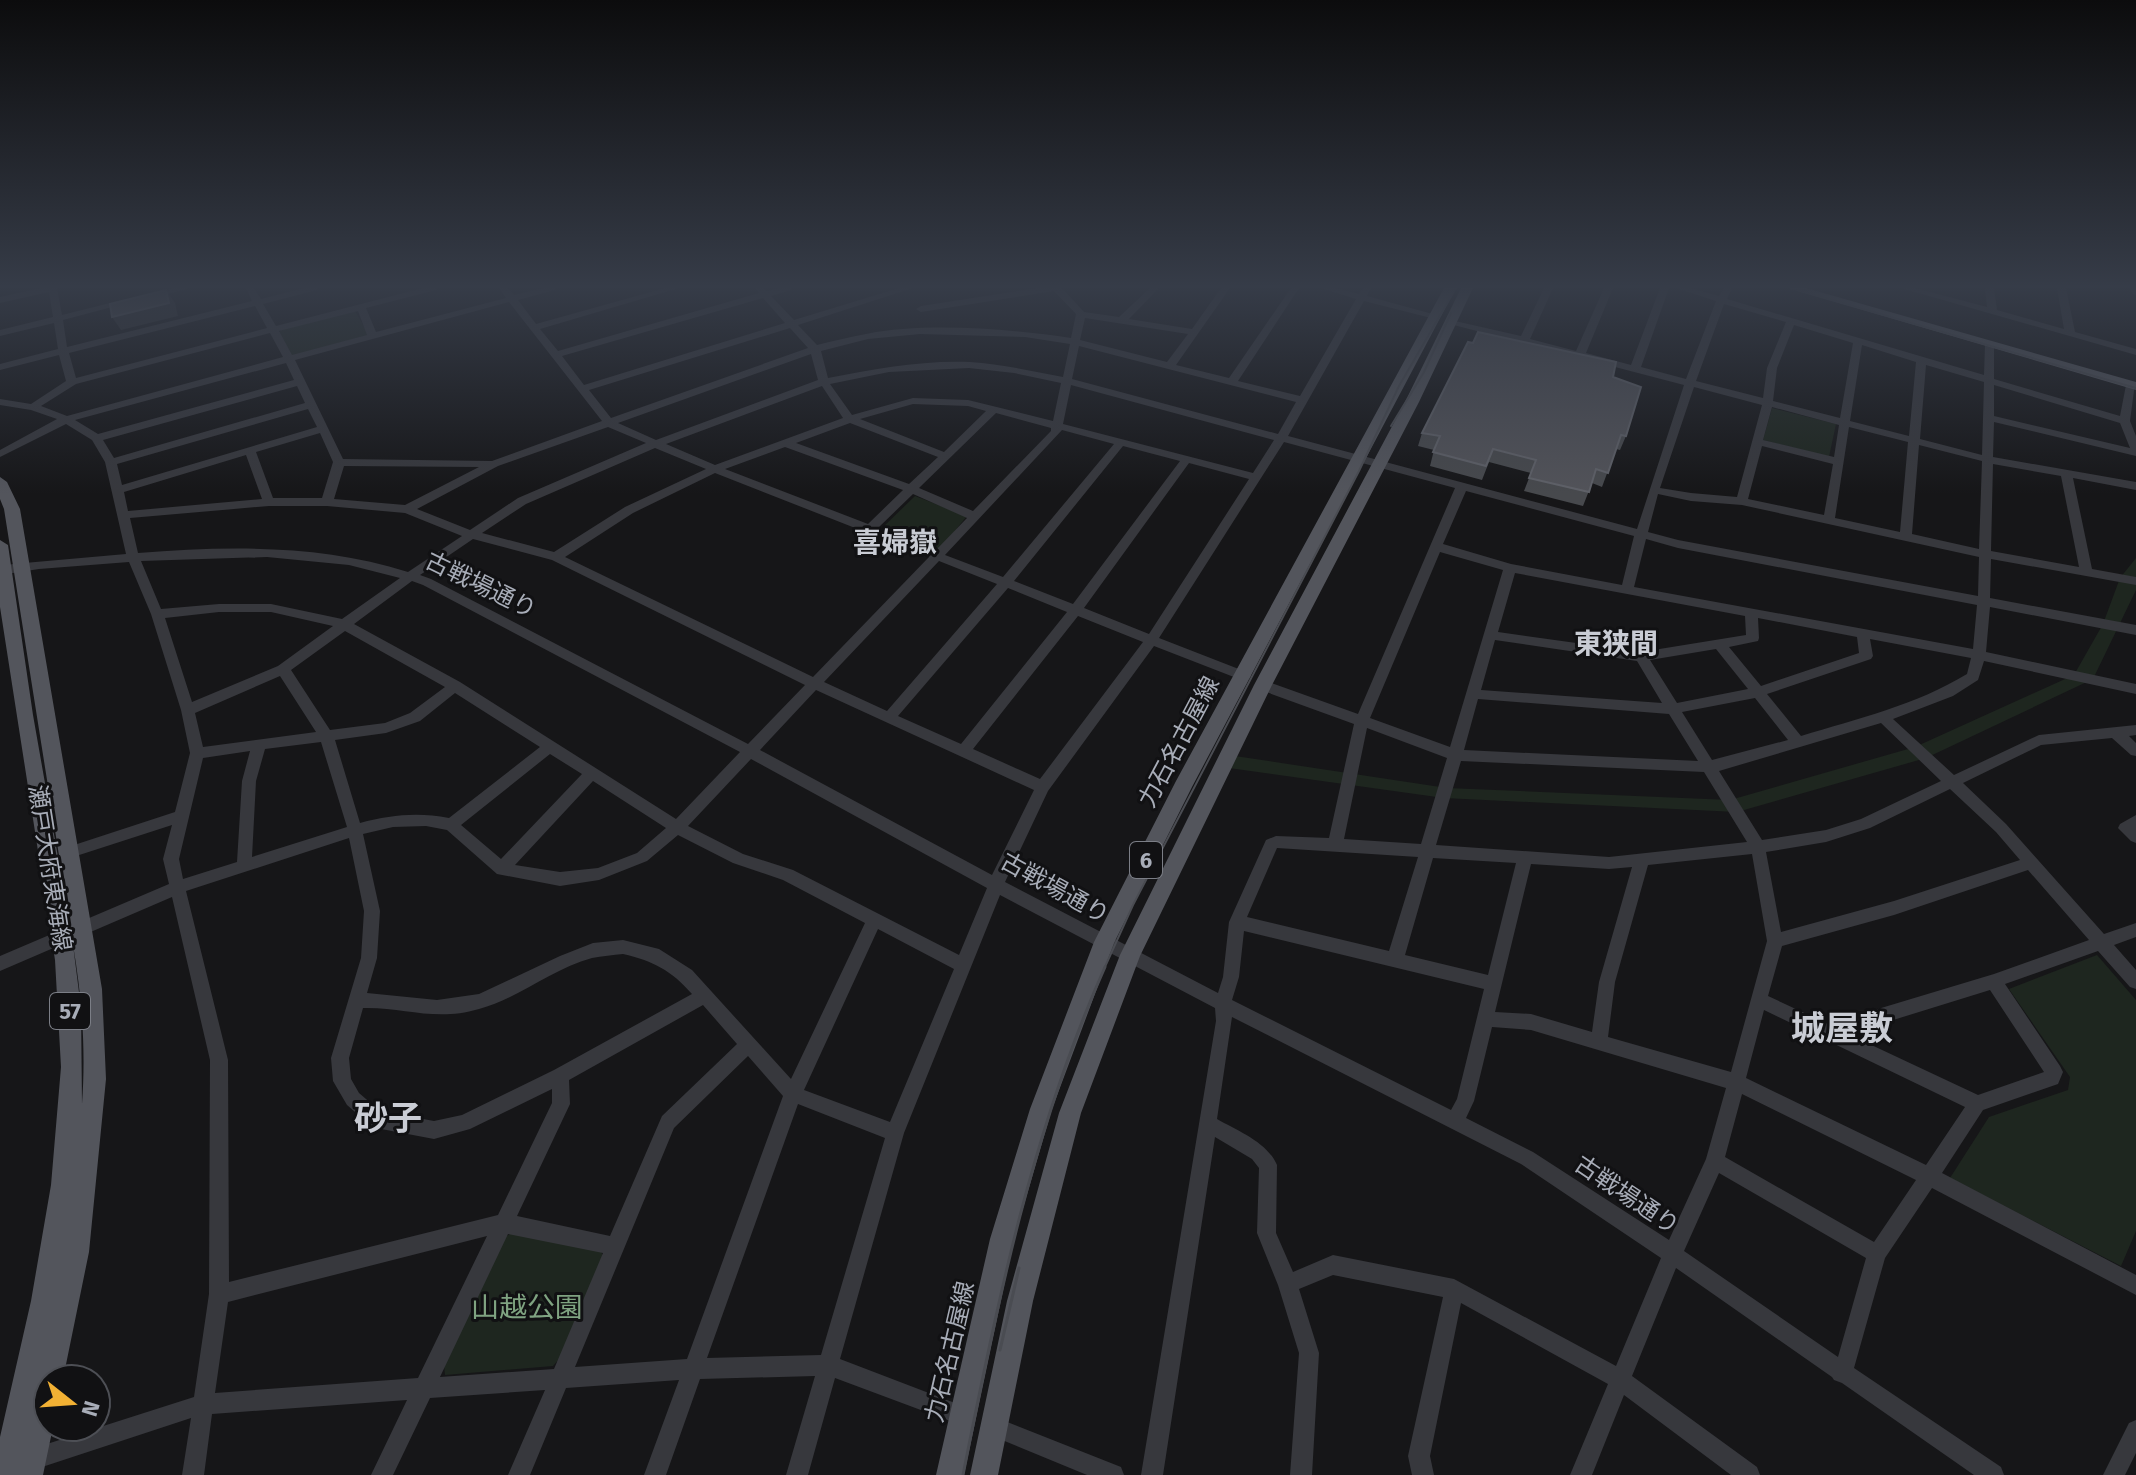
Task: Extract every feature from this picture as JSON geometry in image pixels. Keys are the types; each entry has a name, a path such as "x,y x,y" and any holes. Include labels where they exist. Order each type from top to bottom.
{"main road":[{"name":"力石名古屋線","path":"950,1475 1002,1239 1041,1109 1104,942 1358,459 1419,357"},
{"name":"力石名古屋線","path":"984,1475 992,1426 1030,1260 1070,1113 1130,955 1263,685 1379,464 1425,357"},
{"path":"2032,357 2134,386"},
{"name":"瀬戸大府東海線","path":"0,482 11,500 8,570 72,934 91,989 94,1094 77,1252 53,1363"},
{"name":"瀬戸大府東海線","path":"0,545 70,852 72,934 70,1115 54,1259 15,1468"},
{"path":"15,1468 32,1427"}],"street":[{"path":"0,367 40,357"},
{"path":"65,357 72,382"},
{"path":"33,407 72,382 167,357"},
{"path":"0,454 66,419 297,357"},
{"path":"556,357 610,424 715,469 1244,676"},
{"path":"581,389 681,357"},
{"path":"407,509 494,464 794,357"},
{"path":"817,357 824,382 849,419 945,456"},
{"path":"0,964 178,887 244,864 393,821 426,820 451,825 502,869 560,879 599,874 642,857 677,827 1056,432 1073,357"},
{"path":"1134,357 1301,400"},
{"path":"1170,366 1176,357"},
{"path":"1232,382 1249,357"},
{"path":"797,1475 895,1133 997,883 1043,787 1152,639 1281,438 1326,357"},
{"path":"1590,357 1986,459 2136,486"},
{"path":"1635,369 1640,357"},
{"path":"1627,590 1639,534 1699,357"},
{"path":"1742,501 1777,357"},
{"path":"1829,520 1855,357"},
{"path":"1911,357 2125,421"},
{"path":"1263,685 1456,755 1708,766 1883,717 1963,684 1973,677 1979,655 1984,602 1990,357"},
{"path":"289,359 339,462 327,502"},
{"path":"1906,536 1921,360"},
{"path":"188,710 283,669 469,534 522,501 656,444 824,382 889,369 969,365 1068,381 1639,534 1740,557 2136,630"},
{"path":"96,438 300,382"},
{"path":"2134,386 2125,421 2136,451"},
{"path":"556,557 629,510 715,469 849,419 913,401 968,403 1256,477"},
{"path":"0,402 33,407 66,419 96,438 111,462 133,557 157,614 188,710 197,753 171,859 219,1060 219,1294 193,1475"},
{"path":"111,462 311,405"},
{"path":"870,529 994,409"},
{"path":"1989,418 2136,451"},
{"path":"116,490 323,429"},
{"path":"890,716 1121,442"},
{"path":"1758,442 1836,461"},
{"path":"788,444 911,489 974,516"},
{"path":"250,452 269,502"},
{"path":"964,750 1076,610 1186,460"},
{"path":"339,462 494,464"},
{"path":"2066,474 2086,571"},
{"path":"1335,845 1362,721 1462,486"},
{"path":"1654,490 1742,501 1984,554 2136,581"},
{"path":"125,515 269,502 327,502 407,509 469,534 556,557 815,684 1043,787"},
{"path":"1435,546 1510,568 1979,655 2136,689"},
{"name":"古戦場通り","path":"8,570 133,557 246,554 310,557 378,566 410,576 498,618 1104,942 1456,1119 1527,1158 1993,1475"},
{"path":"1395,960 1510,568"},
{"path":"157,614 219,608 271,608 343,624 455,686 590,775 677,827 738,859 788,875 964,966"},
{"path":"1490,635 1641,657 1753,638 1751,613"},
{"path":"1474,694 1673,709 1759,692 1866,656 1863,634"},
{"path":"1719,644 1796,740"},
{"path":"1581,1475 1672,1255 1715,1161 1739,1083 1775,941 1758,847 1641,657"},
{"path":"283,669 327,737 355,830 372,911 369,958 340,1058 342,1081 353,1099 376,1119 434,1130 464,1123 560,1076 704,996"},
{"path":"197,753 386,728 415,717 455,686"},
{"path":"1883,717 2032,862 2136,982"},
{"path":"1152,1475 1224,1021 1223,1002 1231,977 1237,922 1271,844 1335,845 1609,863 1758,847 1826,836 1865,824 2039,740 2136,730"},
{"path":"2116,733 2136,751"},
{"path":"244,864 249,781 259,745"},
{"path":"451,825 549,747"},
{"path":"502,869 590,775"},
{"path":"70,852 181,816"},
{"path":"2136,821 2125,828 2136,837"},
{"path":"1456,1119 1465,1101 1525,857"},
{"path":"1599,1042 1607,982 1642,860"},
{"path":"1775,941 1894,908 2032,862"},
{"path":"655,1475 793,1094 874,921"},
{"path":"1237,922 1495,984"},
{"path":"1829,1032 1994,981 2136,930"},
{"path":"357,1001 377,999 449,1008 485,1000 580,953 637,949 666,958 686,975 793,1094 895,1133"},
{"path":"1841,1373 1848,1359 1877,1254 1977,1104 2052,1078 2054,1072 1994,981"},
{"path":"1758,999 1977,1104"},
{"path":"1485,1019 1531,1022 1739,1083 1928,1176 2136,1285"},
{"path":"519,1475 668,1122 748,1044"},
{"path":"382,1475 561,1104 560,1076"},
{"path":"1208,1123 1258,1153 1268,1165 1266,1233 1288,1284 1309,1353 1301,1475"},
{"path":"1715,1161 1877,1254"},
{"path":"219,1294 503,1223 614,1246"},
{"path":"1288,1284 1333,1265 1454,1289 1621,1380 1747,1474"},
{"path":"1423,1475 1419,1456 1454,1289"},
{"path":"15,1468 203,1404 693,1369 829,1365 961,1415"},
{"path":"992,1426 1113,1475"},
{"path":"2114,1475 2136,1430"}],"green space":[{"path":"1772,408 1836,424 1829,457 1763,440"},
{"path":"915,496 967,516 940,549 880,530"},
{"path":"2136,558 2136,590 2093,679 1926,758 1737,812 1444,798 1229,768 1235,756 1447,788 1730,800 1915,747 2074,675 2103,624 2120,578"},
{"path":"2097,955 2136,1000 2136,1231 2121,1266 1950,1178 1989,1117 2068,1090 2070,1077 2009,989"},
{"name":"山越公園","path":"513,1232 601,1250 603,1258 559,1359 553,1366 445,1375 444,1365 505,1237"}],"building":[{"path":"1461,357 1592,357 1616,362 1613,377 1641,387 1626,436 1621,435 1608,473 1596,469 1589,492 1529,478 1536,460 1493,449 1486,466 1433,452 1440,436 1422,433"}],"tram line":[{"path":"1104,969 1133,905 1416,357"},
{"path":"1391,426 1431,357"},
{"path":"2028,357 2136,388"},
{"path":"963,1475 989,1346 1037,1153 1057,1090 1105,967"},
{"path":"1000,1350 1019,1268"}],"district":[{"name":"喜婦嶽","path":"895,542"},
{"name":"東狭間","path":"1616,643"},
{"name":"城屋敷","path":"1842,1028"},
{"name":"砂子","path":"388,1118"}]}
